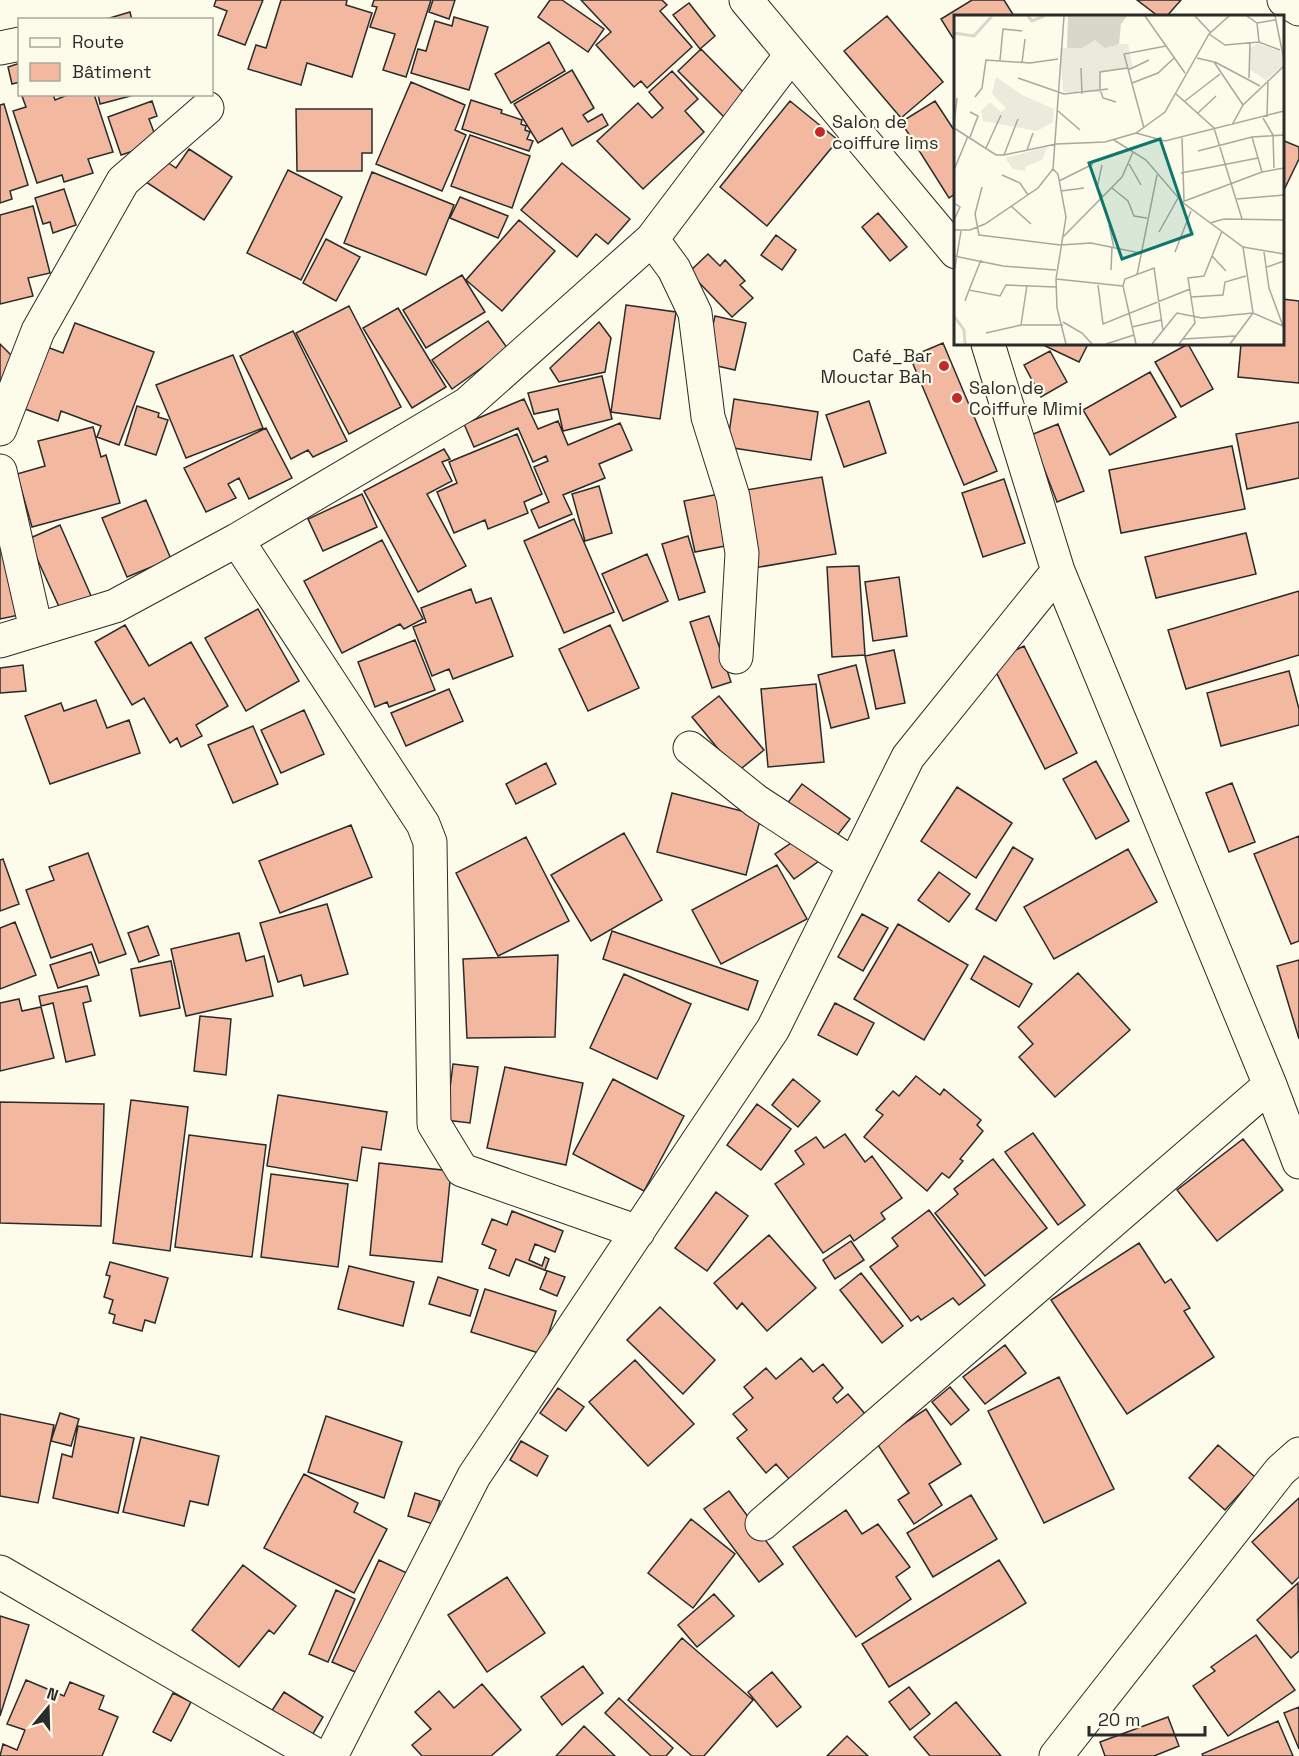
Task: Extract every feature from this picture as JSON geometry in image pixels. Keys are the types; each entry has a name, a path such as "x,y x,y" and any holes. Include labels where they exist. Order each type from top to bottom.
{"street":[{"path":"746,0 954,250"},
{"path":"1284,0 1299,9"},
{"path":"0,48 18,44"},
{"path":"0,641 115,606 237,540 467,404 652,239 791,55"},
{"path":"0,429 38,331 123,182 207,108"},
{"path":"652,239 674,269 695,313 708,417 734,497 742,553 736,657"},
{"path":"988,345 1058,571 1270,1085 1299,1162"},
{"path":"0,471 36,629"},
{"path":"237,540 423,824 430,842 434,1124 462,1170 638,1232"},
{"path":"331,1756 474,1476 773,1029 908,757 1058,571"},
{"path":"690,748 756,801 854,865"},
{"path":"762,1524 1270,1085"},
{"path":"1056,1756 1280,1472 1299,1454"},
{"path":"0,1572 318,1756"}],"building":[{"path":"216,0 263,0 245,45 218,35 227,11 214,6"},
{"path":"281,0 347,0 346,5 372,13 352,77 307,63 301,85 248,69 256,45 266,48"},
{"path":"374,0 431,0 406,77 383,70 395,34 370,27 377,7 372,6"},
{"path":"433,0 455,0 449,19 429,12"},
{"path":"550,0 562,0 604,29 588,52 538,17"},
{"path":"581,0 662,0 667,5 660,11 692,47 647,88 641,81 634,87 596,45 611,32"},
{"path":"972,0 1004,0 1013,15 954,15 954,40 941,19"},
{"path":"1137,0 1181,0 1168,15 1157,15"},
{"path":"689,3 715,36 700,49 673,15"},
{"path":"130,12 132,18 110,18"},
{"path":"887,16 943,82 901,118 844,51"},
{"path":"454,17 488,27 469,90 411,73 418,49 426,51 435,21 452,26"},
{"path":"549,42 565,71 511,103 495,74"},
{"path":"701,49 752,101 730,123 678,71"},
{"path":"18,64 18,82 12,84 8,67"},
{"path":"572,70 594,108 583,115 588,122 602,114 608,125 572,146 562,128 538,143 514,104"},
{"path":"672,71 698,99 685,111 704,132 643,189 597,141 638,103 652,118 663,108 649,92"},
{"path":"411,82 465,105 455,130 466,135 442,191 376,164"},
{"path":"22,96 54,96 55,100 65,96 95,96 113,152 88,159 93,173 64,182 62,175 37,183 13,111 26,107"},
{"path":"98,96 130,96 100,104"},
{"path":"471,100 502,110 501,113 522,120 521,124 526,126 525,130 530,132 527,139 533,141 529,151 462,129"},
{"path":"152,101 157,116 149,119 158,143 121,155 108,117"},
{"path":"790,101 838,140 767,226 720,187"},
{"path":"935,101 954,130 954,194 949,198 901,122"},
{"path":"4,104 28,185 10,191 12,199 0,203 0,105"},
{"path":"296,109 372,109 372,153 362,153 362,171 297,171"},
{"path":"470,135 530,156 512,208 451,186"},
{"path":"1284,141 1299,147 1299,159 1284,190"},
{"path":"189,149 232,177 204,220 146,182 161,158 176,168"},
{"path":"562,163 630,219 608,244 596,234 577,257 521,210"},
{"path":"288,170 342,197 301,280 247,253"},
{"path":"372,172 454,205 426,275 344,243"},
{"path":"64,189 76,225 53,233 50,222 43,224 35,198"},
{"path":"460,197 508,216 498,238 450,218"},
{"path":"33,206 50,273 28,278 33,296 0,304 0,215"},
{"path":"878,213 907,247 890,261 862,227"},
{"path":"519,220 555,251 502,311 466,280"},
{"path":"776,235 796,250 782,270 761,255"},
{"path":"326,239 360,257 336,301 303,283"},
{"path":"708,254 720,266 725,260 745,281 740,285 753,298 732,317 689,272"},
{"path":"462,275 485,312 426,348 403,310"},
{"path":"1284,299 1299,301 1299,383 1238,377 1241,345 1284,345"},
{"path":"626,305 676,312 660,419 611,412"},
{"path":"349,306 401,407 349,434 296,333"},
{"path":"398,308 446,387 412,408 363,328"},
{"path":"715,316 746,323 735,370 704,363"},
{"path":"488,321 508,349 452,389 432,360"},
{"path":"599,322 611,338 605,372 559,382 550,368"},
{"path":"75,323 154,352 119,445 97,437 101,426 61,411 58,421 25,409 47,347 63,353"},
{"path":"293,331 347,441 313,457 308,450 291,459 240,356"},
{"path":"943,343 997,471 964,485 910,357"},
{"path":"0,344 22,366 0,389"},
{"path":"1043,345 1088,345 1079,362"},
{"path":"1189,345 1213,389 1181,407 1155,362"},
{"path":"1050,351 1067,382 1041,397 1024,365"},
{"path":"233,355 263,428 186,458 156,385"},
{"path":"1150,372 1176,417 1110,455 1083,410"},
{"path":"602,376 612,419 563,431 558,409 534,414 528,393"},
{"path":"524,399 538,429 558,421 568,445 620,423 632,450 599,464 605,478 563,495 572,514 539,528 531,510 549,502 534,467 548,461 546,456 533,462 518,428 474,447 464,424"},
{"path":"734,399 818,412 811,460 727,447"},
{"path":"869,401 886,453 844,467 826,415"},
{"path":"137,406 159,413 158,417 168,420 156,455 125,445"},
{"path":"1299,422 1299,478 1247,489 1236,434"},
{"path":"1058,424 1084,491 1057,502 1031,435"},
{"path":"93,427 101,457 106,455 120,503 32,527 17,474 45,466 38,441"},
{"path":"266,428 292,478 249,499 239,478 228,484 236,498 206,512 184,468"},
{"path":"517,434 542,494 524,502 528,513 488,529 485,520 454,533 437,492 457,483 449,462"},
{"path":"1232,446 1245,509 1121,533 1109,470"},
{"path":"444,449 450,459 442,462 452,481 427,494 466,566 418,592 364,491"},
{"path":"822,477 836,554 754,568 740,491"},
{"path":"1004,479 1025,543 983,557 962,493"},
{"path":"599,486 612,533 585,541 572,494"},
{"path":"724,493 735,544 695,552 684,501"},
{"path":"362,494 377,527 323,551 308,519"},
{"path":"146,500 171,559 127,577 102,518"},
{"path":"574,519 614,612 564,633 524,541"},
{"path":"60,525 92,598 61,611 28,539"},
{"path":"1246,533 1256,574 1156,598 1145,557"},
{"path":"688,536 705,592 679,600 662,544"},
{"path":"382,540 423,619 404,629 400,624 342,653 304,581"},
{"path":"7,547 19,615 0,619 0,548"},
{"path":"647,554 668,601 623,621 602,574"},
{"path":"859,566 865,655 832,657 827,567"},
{"path":"899,577 907,636 873,641 865,582"},
{"path":"471,589 476,603 491,598 513,656 453,679 449,669 432,676 413,627 426,622 421,608"},
{"path":"1299,591 1299,655 1186,689 1168,630"},
{"path":"258,609 299,681 246,711 205,638"},
{"path":"709,616 731,682 712,688 690,622"},
{"path":"125,625 149,666 191,642 228,706 196,725 202,736 181,747 177,738 170,743 144,698 132,705 95,642"},
{"path":"610,625 639,688 588,711 559,649"},
{"path":"415,640 435,690 389,707 387,702 375,707 358,662"},
{"path":"1024,646 1077,753 1045,769 991,662"},
{"path":"894,650 905,703 876,709 865,656"},
{"path":"23,665 26,691 0,693 0,668"},
{"path":"856,665 869,718 831,728 818,675"},
{"path":"1289,671 1299,709 1299,725 1221,746 1207,693"},
{"path":"816,684 824,762 768,767 761,689"},
{"path":"449,689 463,721 406,746 391,713"},
{"path":"719,696 764,750 737,772 692,717"},
{"path":"96,700 107,728 129,720 140,753 50,784 25,716 61,703 64,711"},
{"path":"304,710 324,754 281,773 261,730"},
{"path":"253,726 278,784 233,803 208,745"},
{"path":"1096,761 1129,821 1096,839 1063,779"},
{"path":"546,763 556,784 516,804 506,784"},
{"path":"1232,783 1255,842 1229,852 1206,793"},
{"path":"802,784 850,819 833,841 786,805"},
{"path":"957,787 1012,823 976,878 921,841"},
{"path":"672,793 761,816 746,875 657,852"},
{"path":"351,825 372,877 280,913 259,861"},
{"path":"624,833 662,900 591,941 551,875"},
{"path":"1299,836 1299,941 1291,944 1254,854"},
{"path":"526,837 569,921 498,956 456,873"},
{"path":"800,837 819,861 794,879 775,854"},
{"path":"1013,847 1033,859 996,921 976,909"},
{"path":"1128,849 1157,902 1054,959 1024,907"},
{"path":"88,853 126,954 99,963 92,944 51,958 26,890 54,880 49,867"},
{"path":"3,859 19,904 0,911 0,860"},
{"path":"777,865 807,919 721,964 692,910"},
{"path":"939,872 970,894 949,922 918,900"},
{"path":"327,904 348,974 304,986 301,975 278,982 260,923"},
{"path":"862,914 888,928 863,971 838,957"},
{"path":"15,922 36,975 0,989 0,928"},
{"path":"898,924 968,965 924,1040 854,999"},
{"path":"148,926 159,955 139,962 128,933"},
{"path":"612,931 758,981 748,1010 603,959"},
{"path":"239,933 246,961 264,956 273,996 186,1016 171,949"},
{"path":"91,952 99,975 58,988 50,965"},
{"path":"558,955 555,1037 467,1038 463,959"},
{"path":"984,956 1032,984 1019,1007 971,979"},
{"path":"1299,960 1299,1039 1277,966"},
{"path":"171,961 180,1008 140,1016 131,969"},
{"path":"1078,973 1130,1030 1055,1097 1019,1057 1033,1044 1018,1027"},
{"path":"624,974 691,1004 657,1079 590,1048"},
{"path":"87,986 91,1001 83,1003 95,1055 66,1062 53,1003 41,1006 39,996"},
{"path":"19,999 22,1011 41,1007 54,1058 0,1071 0,1003"},
{"path":"835,1003 874,1023 857,1055 818,1035"},
{"path":"200,1016 231,1019 226,1075 194,1071"},
{"path":"453,1064 478,1067 470,1123 446,1120"},
{"path":"505,1067 583,1083 566,1165 487,1148"},
{"path":"916,1076 940,1095 944,1089 981,1120 977,1125 983,1131 960,1159 963,1161 949,1178 942,1173 927,1191 864,1137 883,1115 876,1110 893,1091 899,1096"},
{"path":"613,1079 684,1116 644,1191 573,1154"},
{"path":"793,1079 820,1101 798,1127 772,1105"},
{"path":"278,1095 387,1112 381,1150 362,1147 357,1181 267,1166"},
{"path":"131,1100 188,1107 170,1251 113,1243"},
{"path":"0,1102 104,1104 101,1226 0,1223"},
{"path":"757,1104 791,1129 761,1170 727,1145"},
{"path":"1033,1133 1085,1205 1058,1225 1005,1152"},
{"path":"845,1134 865,1162 872,1156 902,1198 881,1213 885,1219 854,1241 850,1235 823,1253 775,1184 804,1164 795,1151 816,1137 824,1148"},
{"path":"189,1135 266,1145 252,1257 175,1247"},
{"path":"1243,1139 1283,1190 1217,1241 1177,1190"},
{"path":"993,1159 1047,1228 985,1276 935,1213 958,1194 954,1189"},
{"path":"379,1163 451,1171 442,1262 370,1255"},
{"path":"271,1174 348,1184 338,1267 261,1257"},
{"path":"716,1192 748,1216 707,1271 675,1248"},
{"path":"929,1210 985,1285 959,1305 953,1298 921,1320 918,1316 911,1321 870,1267 898,1246 892,1238"},
{"path":"512,1211 563,1231 555,1252 535,1244 529,1260 542,1266 545,1257 549,1259 545,1270 565,1277 557,1296 540,1289 547,1271 516,1259 509,1276 489,1268 496,1250 482,1244 492,1219 507,1225"},
{"path":"769,1235 816,1288 767,1331 742,1303 737,1309 714,1283"},
{"path":"851,1241 864,1260 835,1279 823,1260"},
{"path":"1139,1243 1165,1283 1171,1279 1190,1308 1184,1311 1214,1357 1127,1414 1051,1300"},
{"path":"110,1262 168,1278 155,1323 145,1320 142,1331 113,1323 115,1315 109,1313 113,1300 104,1297 110,1276 106,1275"},
{"path":"349,1266 414,1282 403,1326 338,1309"},
{"path":"861,1273 903,1326 882,1343 840,1290"},
{"path":"438,1277 478,1290 470,1316 429,1304"},
{"path":"485,1289 556,1311 542,1354 471,1332"},
{"path":"660,1307 715,1360 683,1394 627,1340"},
{"path":"1005,1345 1026,1373 985,1404 963,1377"},
{"path":"801,1358 813,1372 823,1364 843,1388 833,1398 837,1403 848,1394 866,1415 790,1480 776,1464 766,1473 737,1438 747,1430 733,1414 753,1398 744,1387 766,1368 776,1379"},
{"path":"635,1360 694,1424 648,1466 589,1402"},
{"path":"1059,1377 1114,1489 1044,1523 988,1411"},
{"path":"950,1387 969,1410 951,1425 932,1402"},
{"path":"558,1388 584,1407 566,1431 540,1413"},
{"path":"926,1409 961,1464 929,1484 942,1505 914,1524 898,1500 909,1493 876,1442"},
{"path":"60,1413 79,1419 71,1446 51,1441"},
{"path":"0,1414 54,1425 38,1503 0,1496"},
{"path":"326,1416 402,1442 384,1498 308,1472"},
{"path":"78,1426 134,1438 118,1513 53,1498 62,1454 72,1457"},
{"path":"141,1437 219,1456 208,1505 190,1501 184,1526 123,1512"},
{"path":"521,1441 548,1456 537,1476 510,1460"},
{"path":"1218,1445 1255,1477 1225,1510 1189,1478"},
{"path":"304,1474 358,1503 354,1512 387,1529 354,1593 264,1548"},
{"path":"729,1491 783,1564 759,1582 704,1509"},
{"path":"415,1493 440,1501 433,1524 408,1516"},
{"path":"971,1495 997,1539 933,1577 907,1533"},
{"path":"1299,1498 1299,1577 1292,1584 1252,1542"},
{"path":"846,1510 862,1534 878,1524 910,1567 896,1577 911,1599 856,1637 793,1547"},
{"path":"691,1519 735,1554 693,1608 648,1573"},
{"path":"379,1560 407,1573 360,1674 332,1662"},
{"path":"999,1560 1026,1603 889,1687 862,1644"},
{"path":"243,1565 296,1606 274,1634 269,1630 239,1667 192,1630"},
{"path":"507,1577 545,1633 487,1672 448,1615"},
{"path":"1298,1583 1299,1651 1291,1658 1257,1620"},
{"path":"336,1590 355,1599 328,1662 309,1654"},
{"path":"714,1594 734,1616 697,1647 678,1625"},
{"path":"0,1616 29,1625 0,1716"},
{"path":"1256,1635 1295,1690 1228,1736 1193,1686 1215,1671 1211,1667"},
{"path":"682,1638 753,1700 704,1756 692,1756 628,1700"},
{"path":"583,1666 603,1693 562,1725 541,1697"},
{"path":"772,1672 801,1707 777,1727 748,1692"},
{"path":"26,1680 64,1696 70,1682 104,1696 99,1709 118,1717 102,1756 0,1756 3,1744 17,1750 25,1730 7,1724"},
{"path":"482,1684 521,1730 491,1756 422,1756 412,1745 431,1729 415,1712 439,1691 454,1708"},
{"path":"909,1687 930,1714 910,1730 889,1702"},
{"path":"284,1692 323,1717 311,1737 271,1712"},
{"path":"173,1693 191,1702 171,1741 153,1732"},
{"path":"619,1698 673,1748 666,1756 651,1756 605,1713"},
{"path":"956,1702 1001,1756 930,1756 914,1737"},
{"path":"1299,1707 1299,1749 1284,1713"},
{"path":"1168,1717 1179,1746 1154,1756 1105,1756 1100,1742"},
{"path":"1278,1721 1293,1756 1203,1756 1202,1754"},
{"path":"584,1726 615,1756 556,1756"},
{"path":"847,1736 868,1756 827,1756"}],"place":[{"name":"Salon de coiffure lims","path":"820,132"},
{"name":"Café_Bar Mouctar Bah","path":"944,366"},
{"name":"Salon de Coiffure Mimi","path":"957,398"}]}
